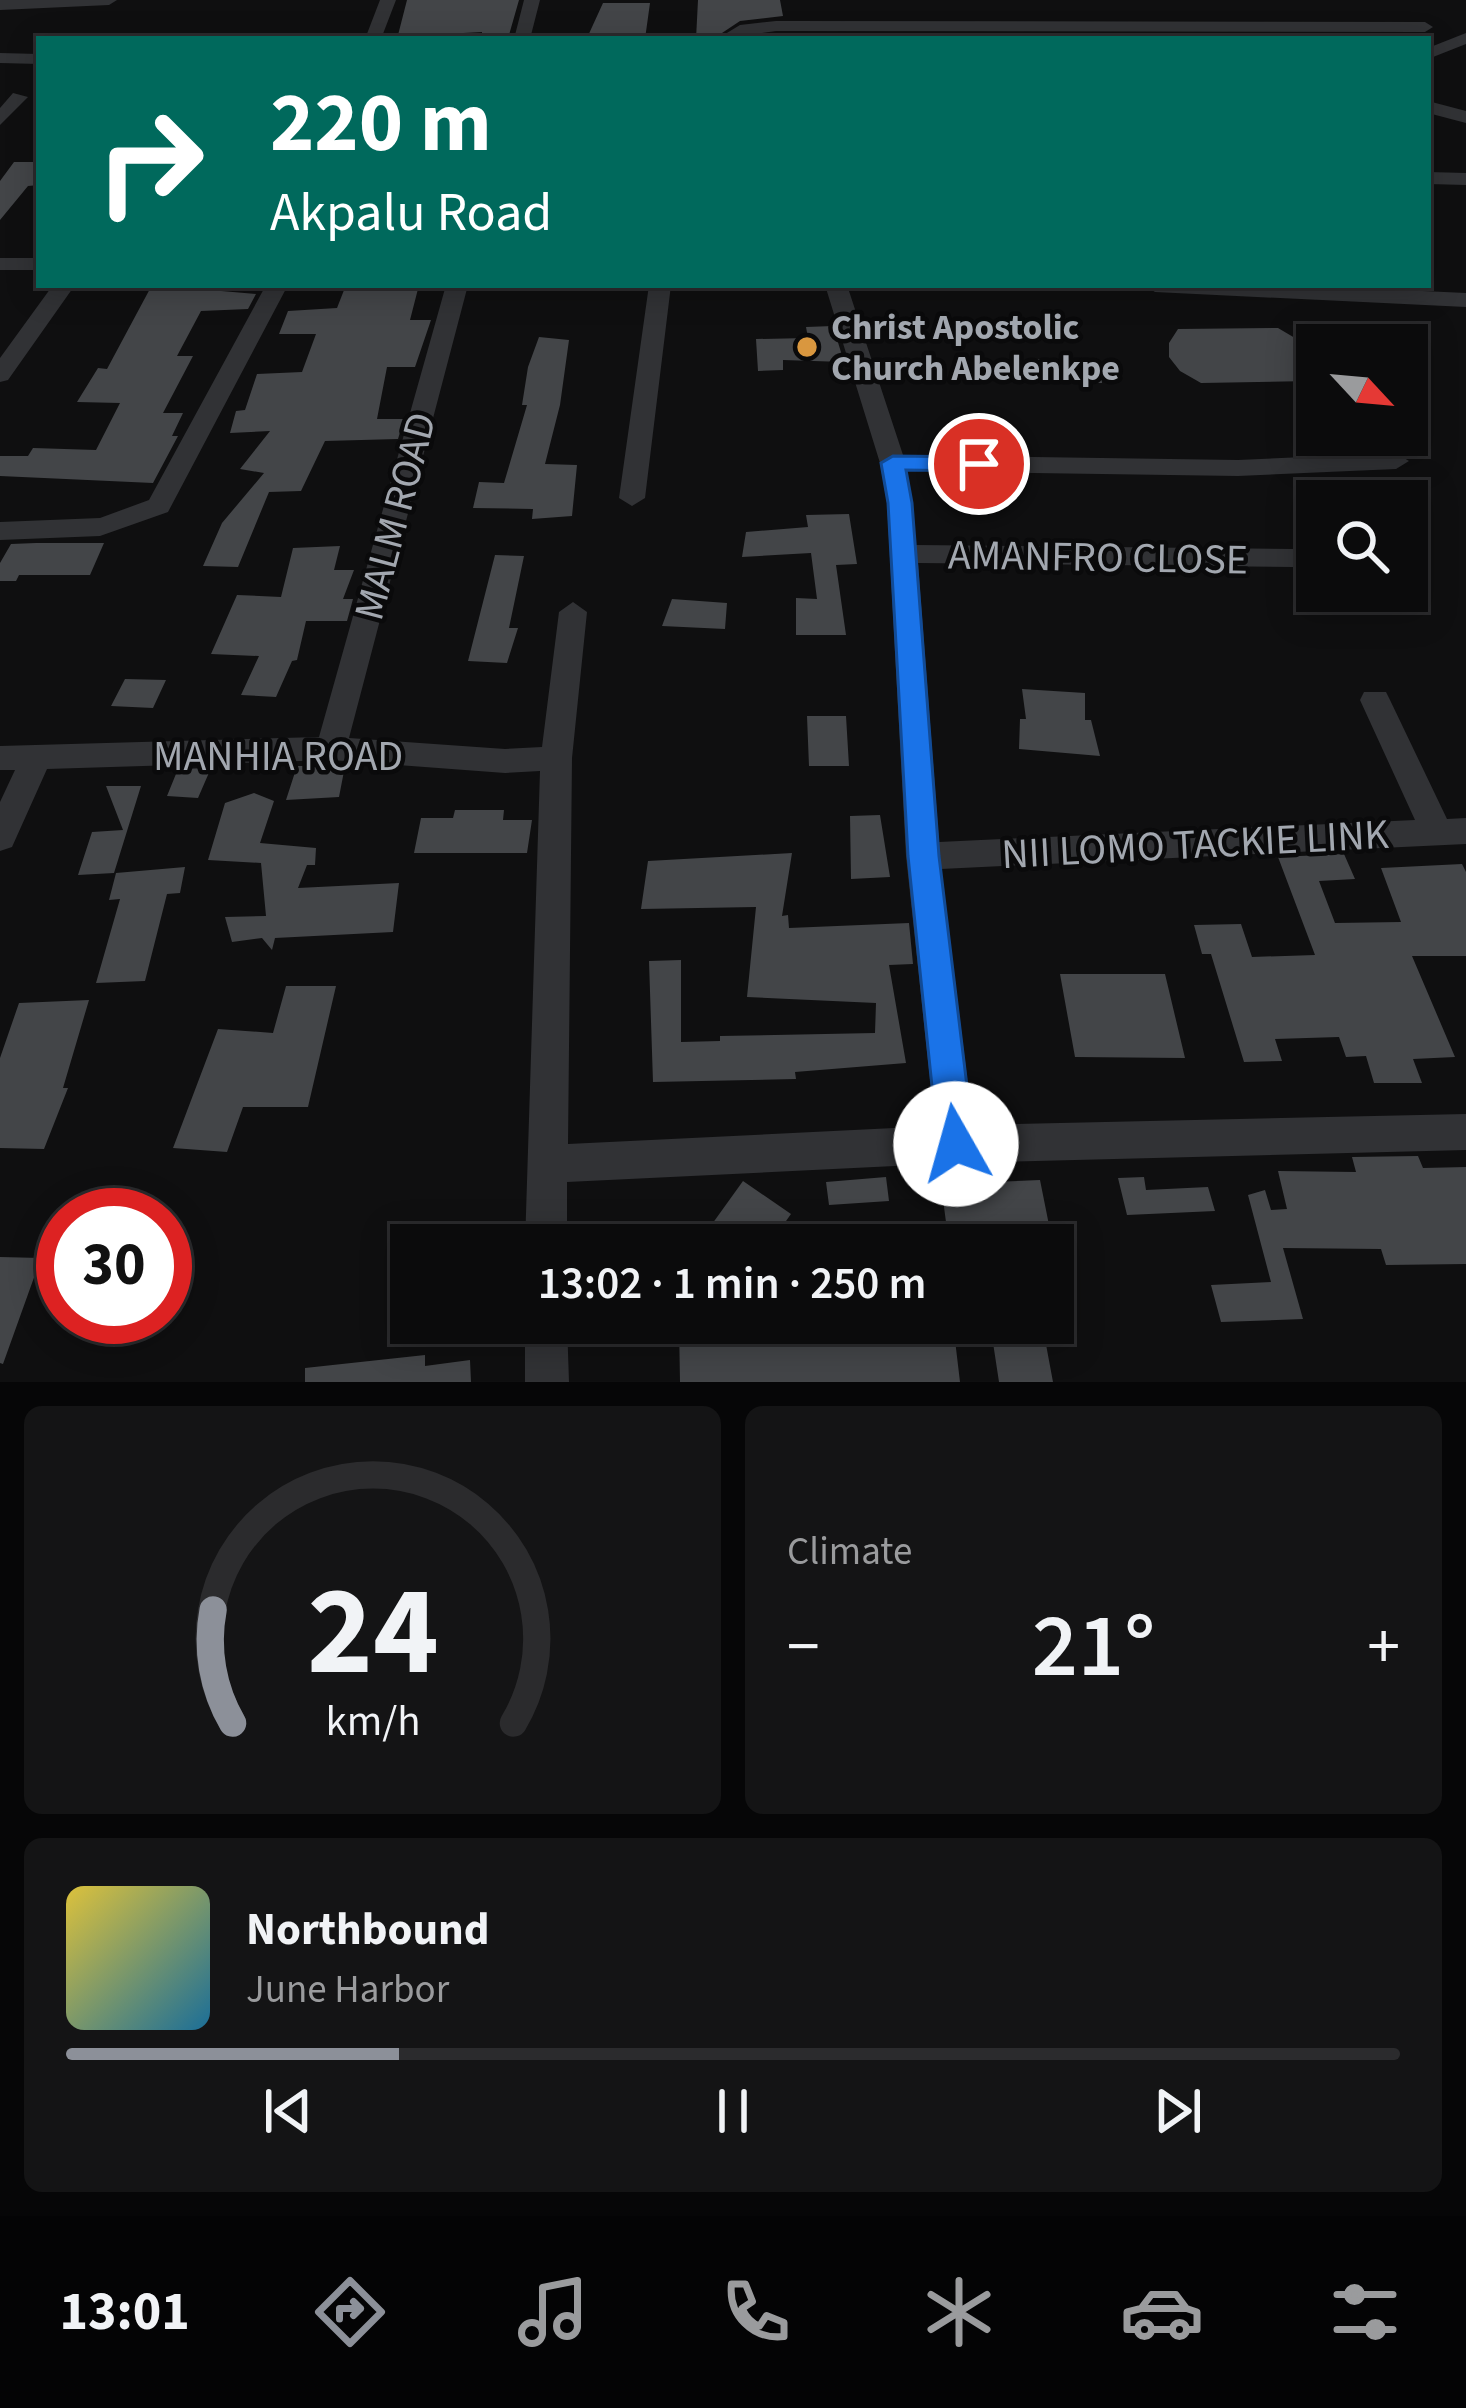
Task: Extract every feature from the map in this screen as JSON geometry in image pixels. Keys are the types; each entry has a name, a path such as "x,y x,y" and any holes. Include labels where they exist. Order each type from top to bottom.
{"street":[{"path":"0,5 109,0"},
{"path":"374,36 388,0"},
{"path":"523,36 532,0"},
{"path":"841,25 849,17 847,0"},
{"path":"730,36 746,28 841,25 1126,34 1271,20 1425,27"},
{"path":"1431,53 1466,38"},
{"path":"0,58 36,58"},
{"path":"0,119 19,97"},
{"path":"1431,108 1466,117"},
{"path":"1431,178 1466,179"},
{"path":"0,264 36,264"},
{"path":"0,375 62,288"},
{"path":"0,531 97,530 123,525 159,506 275,288"},
{"name":"MALM ROAD","path":"331,748 457,288"},
{"path":"632,498 660,288"},
{"path":"837,288 893,463 923,856 956,1144"},
{"path":"1217,288 1466,300"},
{"path":"893,463 1238,468 1396,461"},
{"name":"AMANFRO CLOSE","path":"903,554 1293,558"},
{"path":"546,1224 556,758 573,612"},
{"path":"1375,700 1451,830"},
{"name":"MANHIA ROAD","path":"0,758 331,748 506,761 556,758"},
{"path":"0,838 36,758"},
{"name":"NII LOMO TACKIE LINK","path":"923,856 1451,830"},
{"path":"545,1164 956,1144 1466,1132"},
{"path":"546,1344 547,1382"}],"building":[{"path":"407,0 519,0 509,35 398,36"},
{"path":"698,0 780,0 783,16 740,21 718,36 696,36"},
{"path":"603,3 650,3 645,36 588,36"},
{"path":"14,162 36,162 36,185 28,186 0,220 0,181"},
{"path":"150,288 256,294 248,309 201,311 177,356 193,356 163,413 183,413 172,436 178,436 153,483 0,476 0,456 28,456 33,448 96,450 120,403 77,402 98,368 107,369"},
{"path":"345,288 418,288 410,320 431,320 415,367 387,367 377,419 404,419 398,439 325,441 301,491 269,492 238,567 203,566 222,523 264,473 240,469 270,431 230,433 236,411 245,410 257,374 302,372 316,334 279,334 288,311 337,308"},
{"path":"833,326 844,362 783,360 783,370 758,371 756,339 808,338 806,327"},
{"path":"1278,328 1296,339 1296,381 1201,383 1180,371 1169,357 1169,343 1178,329"},
{"path":"539,337 569,340 545,464 577,465 572,516 532,519 533,509 473,508 479,482 504,483 527,405 522,405 528,367"},
{"path":"1037,359 1100,361 1102,383 1036,382"},
{"path":"849,514 857,564 836,565 846,635 796,635 796,598 817,599 811,553 742,557 746,532 808,527 806,515"},
{"path":"104,543 90,575 19,575 16,581 0,581 0,563 11,544"},
{"path":"340,546 334,570 354,570 343,599 353,599 347,621 306,621 297,660 292,661 276,697 241,695 259,656 211,654 237,595 281,597 293,548"},
{"path":"495,555 524,556 509,628 518,628 507,663 468,661"},
{"path":"672,599 727,603 725,629 662,626"},
{"path":"125,679 166,680 153,708 111,706"},
{"path":"1022,689 1085,693 1085,720 1091,720 1100,756 1019,749 1020,719 1026,719"},
{"path":"807,716 846,716 849,766 809,766"},
{"path":"297,766 345,766 339,797 286,800"},
{"path":"211,768 198,798 167,796 178,769"},
{"path":"106,786 141,786 114,873 78,875 92,832 123,830"},
{"path":"254,793 274,801 260,843 316,848 315,865 307,865 298,888 399,883 393,932 275,938 272,950 262,938 232,942 225,917 266,916 261,863 208,860 225,803"},
{"path":"455,810 504,810 503,820 532,820 527,853 414,853 421,818 453,818"},
{"path":"880,815 890,877 851,879 850,816"},
{"path":"792,853 782,916 788,915 789,928 909,923 913,964 889,965 906,1063 795,1072 796,1079 653,1082 649,961 681,960 681,1042 720,1041 720,1036 875,1033 876,1003 747,997 756,907 641,909 648,861"},
{"path":"1344,854 1355,879 1319,881 1335,923 1401,922 1381,868 1462,864 1466,872 1466,956 1412,956 1455,1057 1413,1059 1422,1083 1374,1083 1366,1056 1346,1057 1339,1037 1275,1039 1282,1061 1244,1062 1211,954 1202,954 1194,925 1241,924 1252,957 1315,955 1278,857"},
{"path":"185,867 180,893 167,894 145,981 96,983 120,899 109,900 116,873"},
{"path":"1060,974 1165,974 1185,1058 1075,1057"},
{"path":"286,986 336,986 308,1107 243,1107 227,1152 173,1148 218,1029 273,1033"},
{"path":"89,1000 63,1088 68,1088 44,1149 0,1148 0,1058 19,1003"},
{"path":"1418,1156 1423,1168 1466,1167 1466,1264 1386,1265 1381,1249 1283,1248 1303,1319 1221,1322 1211,1285 1271,1282 1248,1195 1265,1190 1271,1210 1287,1209 1278,1171 1356,1172 1352,1157"},
{"path":"886,1177 889,1201 829,1205 826,1182"},
{"path":"1144,1177 1146,1190 1208,1187 1215,1211 1127,1215 1118,1178"},
{"path":"1040,1180 1049,1224 946,1224 941,1184"},
{"path":"743,1181 791,1214 784,1224 712,1224"},
{"path":"0,1257 36,1258 36,1272 0,1363"},
{"path":"679,1344 955,1344 960,1382 680,1382"},
{"path":"993,1344 1046,1344 1053,1382 999,1382"},
{"path":"425,1355 425,1366 470,1360 471,1382 305,1382 305,1368"}],"place":[{"name":"Christ Apostolic Church Abelenkpe","path":"807,347"}],"route":[{"path":"956,1144 923,856 900,503 893,463 979,464"}]}
